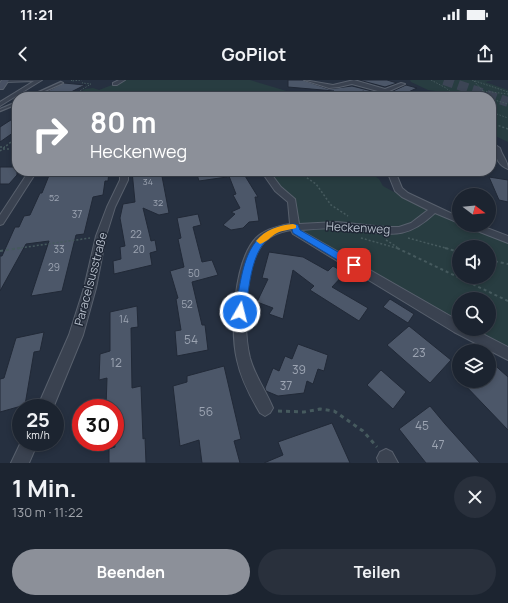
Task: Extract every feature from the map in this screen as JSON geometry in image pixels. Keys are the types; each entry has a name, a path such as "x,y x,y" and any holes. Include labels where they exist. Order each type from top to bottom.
{"main road":[{"path":"0,87 6,80"}],"street":[{"path":"6,80 35,80"},
{"path":"20,92 40,80"},
{"path":"115,84 123,80"},
{"path":"306,80 333,88 352,81 384,91 403,84"},
{"path":"0,104 12,97"},
{"path":"497,148 498,155 508,168"},
{"path":"0,222 30,176"},
{"name":"Paracelsusstraße","path":"49,399 76,335 90,288 101,236 111,207 124,180 124,176"},
{"path":"269,176 278,189 292,200 292,212 295,227"},
{"path":"393,176 398,189 405,195 452,217"},
{"name":"Heckenweg","path":"265,408 248,377 242,352 238,324 251,257 258,243 274,231 284,227 350,226 382,230 407,228 417,224 434,209"},
{"name":"Heckenweg","path":"295,227 296,232 452,323"},
{"path":"488,232 508,240"},
{"name":"Heckenweg","path":"475,336 508,354"},
{"path":"20,463 26,451"}],"lane":[{"path":"41,92 62,83"},
{"path":"0,110 12,105"}],"path":[{"path":"72,80 71,81 82,81 91,84 78,92"},
{"path":"431,80 450,92"},
{"path":"473,80 483,91 496,92"},
{"path":"473,80 508,93"},
{"path":"496,92 508,93"},
{"path":"496,100 508,104"},
{"path":"496,114 508,118"},
{"path":"496,125 508,129"},
{"path":"1,150 12,141"},
{"path":"0,146 5,147"},
{"path":"1,150 12,149"},
{"path":"304,176 316,184 331,205 400,249 508,301"},
{"path":"0,251 101,236"},
{"path":"359,237 400,249"},
{"path":"408,237 452,250"},
{"path":"496,261 508,264"},
{"path":"265,408 284,412 304,412 320,408 334,411 363,431 388,461"}],"green space":[{"path":"125,80 250,80 290,92 80,92 85,89 93,88 99,90"},
{"path":"410,80 493,80 485,82 508,90 508,142 496,136 496,92 441,92 428,90 411,82"},
{"path":"270,176 374,176 379,179 383,186 405,198 452,216 452,232 489,232 508,240 508,353 496,347 496,344 490,344 475,336 496,336 496,292 452,292 452,324 296,232 292,201"}],"building":[{"path":"288,80 303,80 329,89 352,86 376,92 332,92 334,91 288,87"},
{"path":"359,80 387,80 397,83 385,87"},
{"path":"64,83 85,85 71,92 45,92"},
{"path":"406,85 417,88 408,92 393,91"},
{"path":"12,119 12,134 0,142 0,127"},
{"path":"0,167 12,167 12,176 16,176 9,184 0,184"},
{"path":"49,176 108,176 108,181 105,181 103,195 93,197 84,234 76,235 62,291 31,296 49,241 26,244 0,291 0,256 2,256 15,227 19,227 24,216 30,215 40,193 42,193"},
{"path":"132,176 162,176 169,213 159,215 143,208 151,241 155,240 157,251 150,253 152,265 114,274 113,261 121,259 120,247 125,246 120,218 123,204 135,202"},
{"path":"198,176 227,176 227,177 199,181"},
{"path":"229,176 245,176 258,197 255,197 259,221 249,222 243,228 231,230 223,225 235,214 231,212 240,208 233,195 236,194"},
{"path":"489,177 508,180 508,202 499,200 496,193 496,188 494,188"},
{"path":"198,214 201,225 193,227 202,262 212,260 218,275 192,282 202,325 205,325 208,350 177,356 175,331 181,330 176,299 178,298 170,271 184,267 178,239 181,238 177,218"},
{"path":"269,252 303,257 328,271 333,266 345,273 332,287 368,308 359,321 310,290 314,286 293,270 283,319 269,314 273,308 257,302 268,279 262,278"},
{"path":"390,299 414,314 408,323 383,307"},
{"path":"137,306 138,327 131,328 132,388 141,386 143,439 145,438 146,463 109,463 109,451 124,451 124,399 106,399 107,378 99,380 100,354 110,351 110,312"},
{"path":"409,326 451,360 430,383 387,345"},
{"path":"44,332 40,351 34,352 26,399 12,399 12,409 0,412 0,379 4,378 16,338"},
{"path":"298,344 328,355 324,371 318,369 313,384 307,381 304,393 278,396 266,391 265,388 273,368 279,371 285,356 292,359"},
{"path":"224,366 241,439 234,441 240,463 202,463 199,440 180,446 173,386 187,382 187,376"},
{"path":"496,366 508,377 508,430 468,388 496,388"},
{"path":"381,370 406,392 393,409 367,385"},
{"path":"430,406 480,463 426,463 399,429"},
{"path":"332,423 350,463 264,463 283,455 278,442"}],"tunnel":[{"path":"444,80 479,92"},
{"path":"496,98 508,102"}],"slow traffic":[{"path":"260,241 274,231 284,227 293,227"}],"route":[{"path":"240,312 251,257 258,243 274,231 284,227 295,227 296,232 313,240 354,265"}]}
